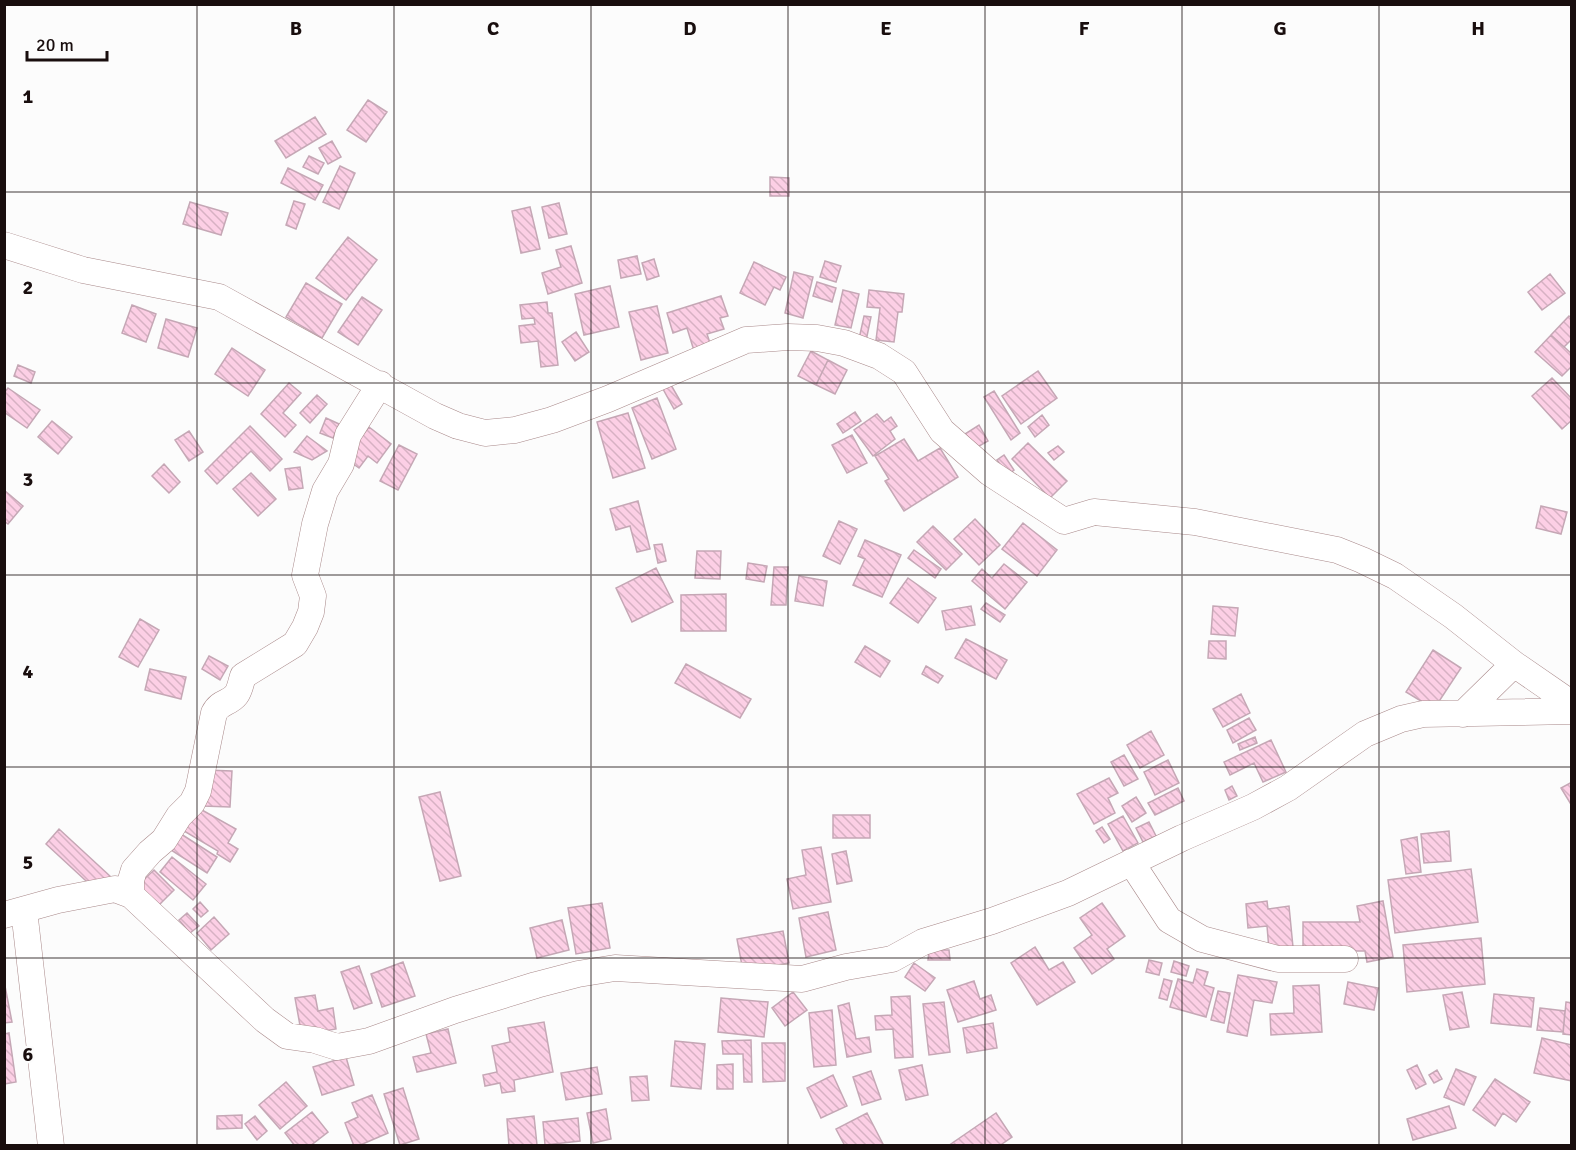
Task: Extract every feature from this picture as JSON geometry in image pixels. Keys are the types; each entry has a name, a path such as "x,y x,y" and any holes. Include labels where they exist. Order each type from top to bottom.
{"street":[{"path":"4,245 83,270 219,297 435,416 458,426 485,433 515,430 552,420 608,399 746,340 788,337 844,342 879,356 904,372 942,431 990,473 1064,521 1094,512 1195,522 1337,550 1395,576 1572,704"},
{"path":"131,895 134,870 164,840 179,816 192,803 198,791 217,706 238,693 243,676 295,644 305,627 311,612 313,596 305,575 315,524 325,491 342,464 348,435 380,384"},
{"path":"1463,714 1514,664"},
{"path":"51,1146 14,913 58,900 115,889 131,895 265,1020 287,1036 315,1040 337,1047 369,1041 455,1010 536,985 578,974 615,968 802,979 846,967 892,959 923,942 992,921 1068,893 1252,807 1280,793 1365,734 1382,725 1423,714 1572,711"},
{"path":"1131,862 1169,920 1202,939 1278,959 1345,959"}],"building":[{"path":"368,100 387,112 366,142 347,130"},
{"path":"315,117 326,134 286,158 275,141"},
{"path":"332,141 341,157 328,164 319,148"},
{"path":"309,156 324,163 318,174 303,167"},
{"path":"340,166 355,173 339,209 323,202"},
{"path":"288,168 323,185 315,200 281,183"},
{"path":"770,177 789,178 789,196 770,196"},
{"path":"294,201 305,204 296,229 286,225"},
{"path":"190,202 228,213 221,235 183,224"},
{"path":"559,203 567,234 549,238 542,207"},
{"path":"530,207 540,249 521,253 512,211"},
{"path":"348,237 377,260 346,300 316,278"},
{"path":"571,246 582,283 548,294 542,273 561,267 556,250"},
{"path":"637,256 641,274 621,278 618,260"},
{"path":"654,259 659,276 647,280 642,263"},
{"path":"825,261 841,266 836,282 820,277"},
{"path":"754,262 786,277 780,290 774,287 765,305 740,293"},
{"path":"794,272 813,277 803,318 785,313"},
{"path":"1550,274 1565,293 1542,310 1528,292"},
{"path":"817,282 836,288 832,302 813,296"},
{"path":"306,283 342,304 322,338 286,317"},
{"path":"610,286 619,327 584,335 575,294"},
{"path":"843,290 859,294 851,328 835,325"},
{"path":"869,290 904,294 902,312 898,312 894,342 876,340 880,308 867,307"},
{"path":"721,296 728,316 720,318 724,329 707,334 712,349 695,354 687,328 673,333 667,313"},
{"path":"362,297 382,310 358,345 338,332"},
{"path":"547,302 548,313 552,313 558,365 541,367 538,341 521,343 519,326 535,324 534,318 522,319 520,305"},
{"path":"132,305 156,314 146,342 122,333"},
{"path":"657,306 668,353 641,360 629,312"},
{"path":"864,316 871,317 866,341 859,339"},
{"path":"1569,316 1572,318 1572,339 1564,347 1551,335"},
{"path":"166,319 197,328 188,357 158,348"},
{"path":"576,332 589,352 575,361 562,342"},
{"path":"1551,335 1572,354 1572,366 1562,376 1535,352"},
{"path":"232,348 265,370 248,396 215,374"},
{"path":"811,351 828,360 816,385 798,376"},
{"path":"828,360 847,370 835,394 816,385"},
{"path":"18,365 35,372 31,383 14,376"},
{"path":"1038,371 1057,398 1021,424 1002,396"},
{"path":"1552,378 1572,399 1572,420 1562,429 1532,396"},
{"path":"289,383 301,393 283,413 296,425 285,437 261,414"},
{"path":"671,385 682,404 674,409 663,389"},
{"path":"8,388 40,410 27,428 4,412 4,393"},
{"path":"994,391 1020,433 1011,440 984,397"},
{"path":"317,395 327,404 310,423 300,413"},
{"path":"657,398 676,449 652,459 632,408"},
{"path":"855,412 861,421 843,433 837,424"},
{"path":"628,413 645,468 613,478 597,422"},
{"path":"877,414 884,422 891,417 897,426 890,431 895,439 873,456 854,430"},
{"path":"1042,415 1049,425 1035,437 1028,427"},
{"path":"326,418 339,424 333,438 320,433"},
{"path":"52,421 72,437 58,454 38,437"},
{"path":"979,425 988,441 974,449 965,434"},
{"path":"250,426 282,459 270,471 251,451 217,484 205,471"},
{"path":"369,427 391,444 377,463 368,456 359,468 345,458"},
{"path":"189,431 203,452 189,461 175,440"},
{"path":"852,435 867,463 847,473 832,445"},
{"path":"307,436 327,451 312,460 294,452"},
{"path":"904,439 918,461 940,448 958,477 904,511 885,481 889,479 875,456"},
{"path":"1028,443 1067,481 1050,498 1012,459"},
{"path":"399,445 417,454 398,490 380,481"},
{"path":"1058,446 1064,452 1054,460 1048,453"},
{"path":"1004,455 1014,470 1008,475 997,460"},
{"path":"164,464 180,482 169,493 152,476"},
{"path":"300,467 303,488 289,490 285,469"},
{"path":"251,473 276,499 258,516 233,489"},
{"path":"4,490 23,506 8,524 4,521"},
{"path":"638,501 650,549 637,552 630,526 616,530 610,509"},
{"path":"1541,506 1567,512 1561,534 1536,528"},
{"path":"975,519 1000,545 979,565 954,539"},
{"path":"839,521 857,529 840,564 823,556"},
{"path":"1023,523 1057,550 1037,576 1002,549"},
{"path":"933,526 962,554 946,570 917,542"},
{"path":"865,540 901,555 882,597 853,585 865,559 858,556"},
{"path":"662,544 666,561 658,563 654,545"},
{"path":"914,550 941,569 935,578 908,558"},
{"path":"697,551 721,551 720,579 695,578"},
{"path":"748,563 767,566 764,582 746,579"},
{"path":"1004,564 1027,582 1005,609 972,581 982,569 992,578"},
{"path":"774,567 788,567 786,605 771,605"},
{"path":"656,568 673,602 632,622 616,588"},
{"path":"799,576 827,581 823,606 795,601"},
{"path":"908,578 936,598 918,623 890,603"},
{"path":"726,594 726,631 681,631 681,595"},
{"path":"986,603 1005,615 1000,622 981,609"},
{"path":"971,606 975,625 946,630 942,611"},
{"path":"1213,606 1238,608 1235,636 1211,634"},
{"path":"140,619 159,630 138,667 119,657"},
{"path":"966,639 1007,660 996,679 955,658"},
{"path":"1209,641 1226,641 1226,659 1208,658"},
{"path":"865,646 890,661 880,677 855,662"},
{"path":"1433,650 1461,668 1434,709 1406,692"},
{"path":"209,656 228,666 220,680 202,669"},
{"path":"686,664 751,699 740,718 675,683"},
{"path":"926,666 943,676 938,683 922,674"},
{"path":"150,669 186,677 181,699 145,690"},
{"path":"1241,694 1250,713 1223,727 1213,709"},
{"path":"1249,718 1256,730 1233,743 1227,730"},
{"path":"1151,731 1164,755 1140,768 1127,745"},
{"path":"1255,737 1257,743 1240,750 1238,744"},
{"path":"1271,740 1286,772 1263,782 1254,763 1230,775 1224,762"},
{"path":"1124,755 1138,779 1124,786 1111,762"},
{"path":"1168,760 1179,783 1155,795 1144,772"},
{"path":"205,770 232,771 230,807 203,806"},
{"path":"1109,778 1118,793 1108,798 1115,813 1094,824 1077,794"},
{"path":"1572,782 1572,806 1561,788"},
{"path":"1232,786 1237,796 1229,800 1225,790"},
{"path":"1178,788 1184,801 1155,815 1148,803"},
{"path":"440,792 461,876 440,881 419,797"},
{"path":"1136,797 1146,813 1132,822 1122,806"},
{"path":"193,805 236,829 228,843 238,849 230,862 217,854 218,851 179,828"},
{"path":"833,815 870,815 870,838 833,838"},
{"path":"1123,816 1138,843 1123,851 1108,824"},
{"path":"1149,822 1156,836 1143,842 1136,828"},
{"path":"1102,827 1110,839 1104,843 1096,831"},
{"path":"59,829 111,877 98,892 46,844"},
{"path":"1449,831 1451,861 1424,863 1421,834"},
{"path":"181,834 217,857 207,873 171,850"},
{"path":"1417,837 1421,872 1406,874 1401,840"},
{"path":"821,847 831,902 793,909 787,879 806,875 802,850"},
{"path":"846,851 852,881 837,884 832,854"},
{"path":"172,857 206,884 193,900 160,872"},
{"path":"1471,869 1478,922 1395,933 1388,880"},
{"path":"154,870 174,890 153,911 133,890"},
{"path":"1267,901 1268,909 1289,906 1293,947 1269,950 1267,926 1248,928 1246,904"},
{"path":"1383,901 1393,957 1367,962 1365,951 1303,951 1303,922 1360,922 1357,906"},
{"path":"200,902 208,911 201,917 193,909"},
{"path":"602,903 610,948 576,954 568,908"},
{"path":"1102,903 1125,936 1107,949 1114,959 1092,974 1074,948 1092,935 1080,918"},
{"path":"828,912 836,950 806,957 799,918"},
{"path":"187,913 199,926 190,933 179,920"},
{"path":"214,917 229,934 211,950 197,933"},
{"path":"562,920 569,950 537,958 530,928"},
{"path":"783,931 789,963 743,971 737,939"},
{"path":"1481,938 1485,984 1407,992 1403,945"},
{"path":"1035,947 1049,970 1063,962 1075,982 1037,1005 1011,963"},
{"path":"929,950 949,950 950,960 928,960"},
{"path":"1149,960 1162,963 1159,975 1146,972"},
{"path":"1174,961 1189,966 1186,976 1171,972"},
{"path":"403,962 415,996 382,1007 371,974"},
{"path":"914,963 935,978 925,991 905,977"},
{"path":"359,966 372,1003 354,1009 341,972"},
{"path":"1197,969 1208,972 1204,985 1214,988 1206,1017 1170,1007 1178,979 1193,983"},
{"path":"1238,975 1277,982 1272,1003 1254,1000 1247,1036 1227,1032"},
{"path":"1164,979 1172,981 1167,1000 1159,998"},
{"path":"4,981 12,1022 4,1023"},
{"path":"974,981 980,999 991,995 996,1010 958,1022 947,990"},
{"path":"1348,982 1378,988 1374,1010 1344,1004"},
{"path":"1319,985 1322,1032 1271,1035 1270,1014 1294,1013 1293,986"},
{"path":"1218,991 1230,993 1224,1023 1211,1020"},
{"path":"793,992 807,1010 785,1026 772,1008"},
{"path":"1462,992 1469,1027 1450,1030 1443,995"},
{"path":"1494,994 1534,998 1531,1027 1491,1023"},
{"path":"315,995 318,1011 333,1008 336,1029 307,1034 301,1031 295,998"},
{"path":"910,996 913,1057 895,1058 893,1029 876,1030 875,1016 892,1015 891,997"},
{"path":"721,998 768,1002 764,1037 718,1032"},
{"path":"944,1002 950,1052 929,1055 923,1004"},
{"path":"1566,1002 1572,1003 1572,1035 1563,1034"},
{"path":"849,1003 856,1039 869,1037 871,1052 847,1057 838,1006"},
{"path":"1540,1008 1565,1011 1563,1032 1537,1030"},
{"path":"832,1010 836,1065 814,1067 809,1013"},
{"path":"544,1022 553,1072 514,1080 515,1091 502,1093 500,1083 485,1086 483,1075 497,1072 492,1046 510,1042 508,1028"},
{"path":"993,1023 997,1048 967,1053 963,1028"},
{"path":"448,1029 456,1063 417,1072 413,1057 431,1053 426,1034"},
{"path":"9,1033 16,1082 4,1084 4,1034"},
{"path":"1542,1038 1572,1045 1572,1081 1534,1073"},
{"path":"751,1040 752,1082 744,1082 743,1054 723,1054 722,1041"},
{"path":"675,1041 705,1044 701,1089 671,1086"},
{"path":"762,1043 785,1043 785,1081 763,1082"},
{"path":"346,1057 354,1085 322,1095 313,1067"},
{"path":"733,1064 733,1089 717,1089 717,1065"},
{"path":"922,1065 928,1095 906,1100 899,1070"},
{"path":"1417,1065 1426,1084 1416,1089 1407,1070"},
{"path":"597,1067 602,1094 566,1100 561,1073"},
{"path":"1456,1069 1476,1077 1464,1105 1444,1097"},
{"path":"1437,1070 1442,1079 1434,1083 1429,1075"},
{"path":"871,1071 881,1099 862,1105 853,1077"},
{"path":"833,1075 847,1106 821,1118 807,1088"},
{"path":"647,1076 649,1100 632,1101 630,1077"},
{"path":"1495,1079 1530,1102 1516,1122 1503,1113 1495,1126 1473,1110"},
{"path":"286,1082 307,1106 280,1129 259,1105"},
{"path":"403,1088 419,1139 400,1145 384,1094"},
{"path":"372,1095 388,1133 354,1146 345,1123 358,1117 352,1103"},
{"path":"1449,1106 1456,1128 1413,1140 1407,1119"},
{"path":"606,1109 611,1139 593,1143 587,1113"},
{"path":"312,1112 328,1132 310,1146 295,1146 285,1133"},
{"path":"867,1113 884,1146 845,1146 836,1129"},
{"path":"996,1113 1012,1137 999,1146 948,1146"},
{"path":"242,1115 242,1128 217,1129 217,1116"},
{"path":"255,1116 267,1131 257,1140 245,1124"},
{"path":"534,1116 537,1145 509,1146 507,1119"},
{"path":"578,1118 580,1141 545,1145 543,1122"}]}
